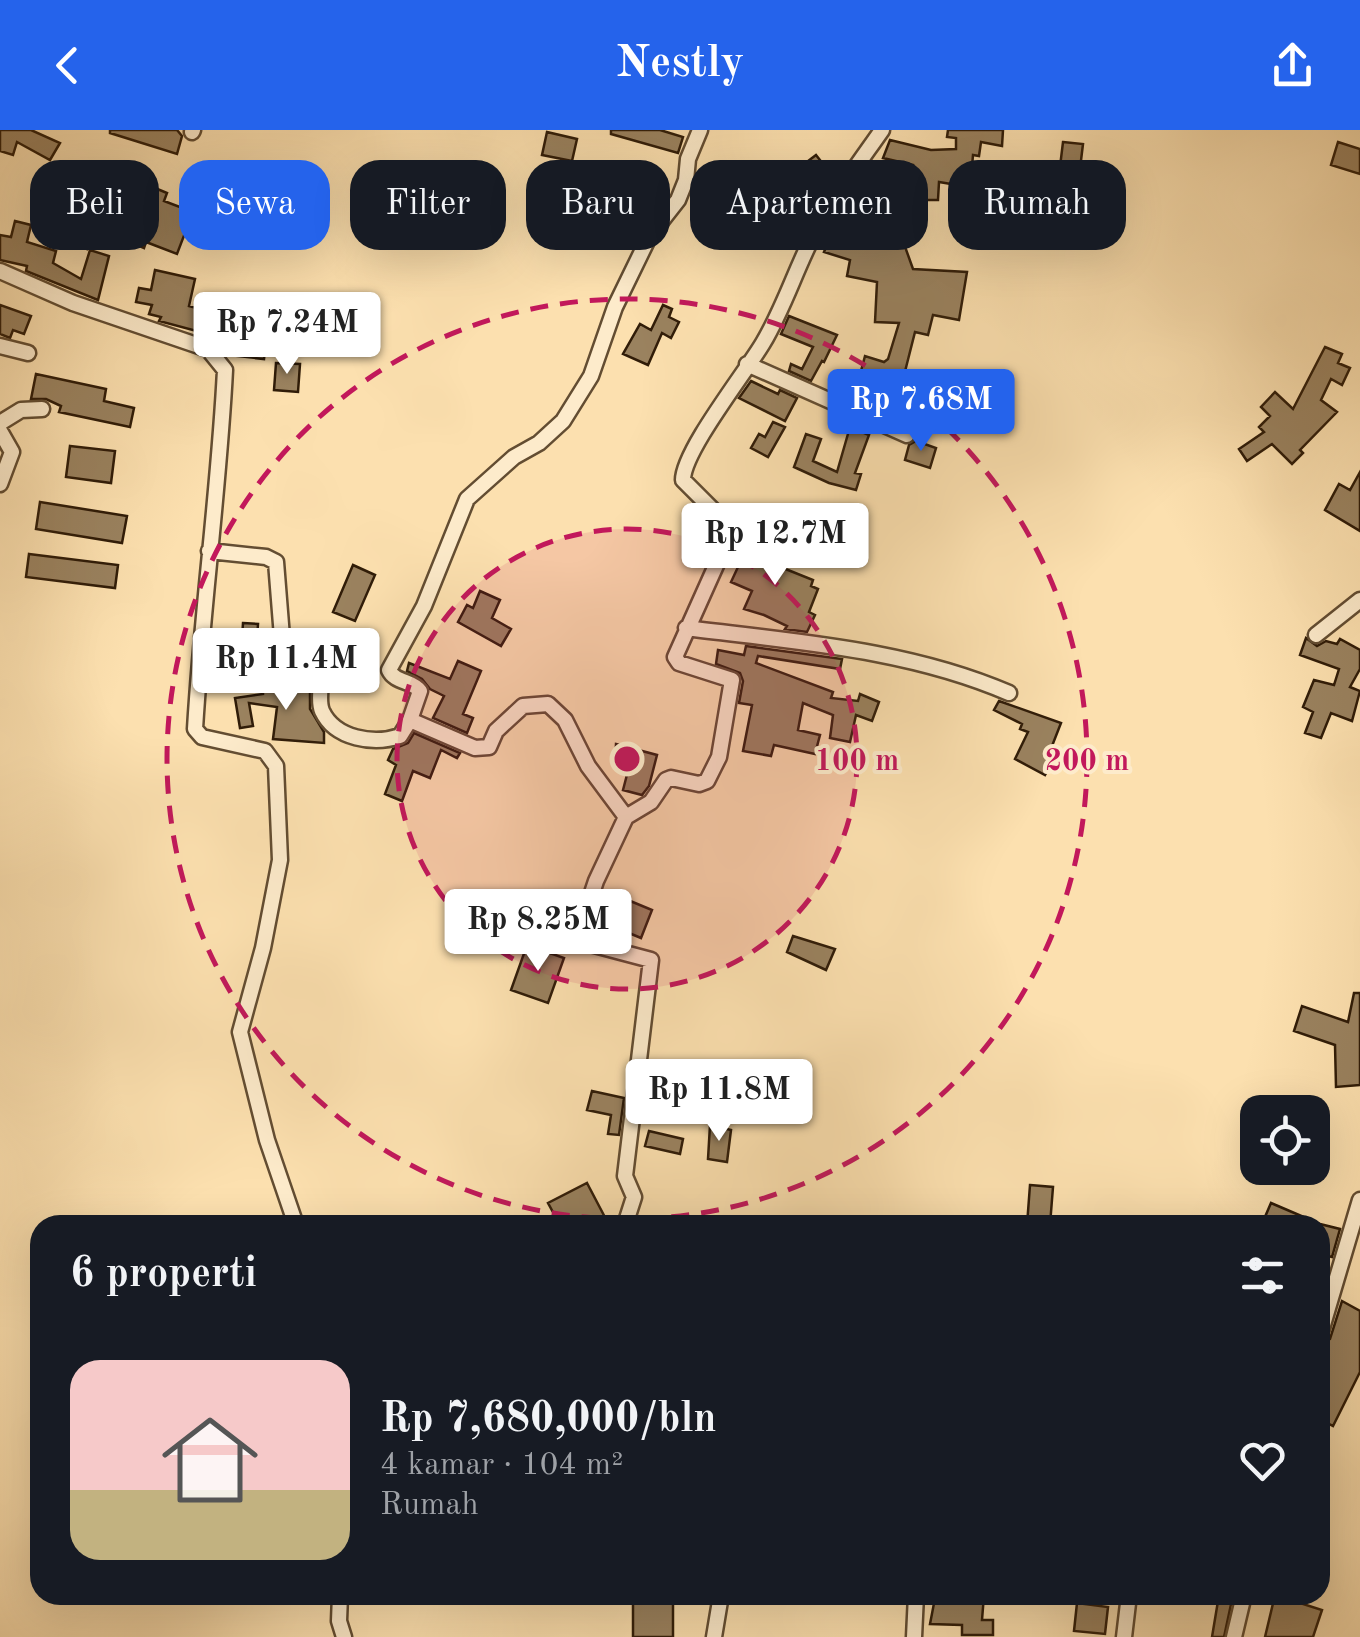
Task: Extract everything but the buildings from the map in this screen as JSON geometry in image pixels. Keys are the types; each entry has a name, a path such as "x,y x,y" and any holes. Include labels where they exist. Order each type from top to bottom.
{"street":[{"path":"209,551 266,556 276,562 284,662 320,672 320,707 328,720 357,738 379,742 400,736 420,690 390,670 424,606 467,499 514,457 552,432 578,397 600,355 615,307 649,237 678,200 700,130"},
{"path":"628,1215 634,1197 625,1176 651,960 583,942 577,934 626,817 651,802 666,780 703,783 717,765 732,680 677,662 675,656 718,562 728,524 682,477 689,458 766,338 815,230 882,130"},
{"path":"0,271 74,303 201,346 218,357 225,370 196,729 202,737 266,751 276,766 279,866 263,948 240,1032 267,1140 293,1215"},
{"path":"0,346 28,352"},
{"path":"747,364 907,435"},
{"path":"0,422 20,410 42,409"},
{"path":"0,431 12,452 0,484"},
{"path":"1316,636 1360,600"},
{"path":"686,628 883,653 973,678 1010,693"},
{"path":"410,720 482,749 489,747 496,731 514,711 534,703 548,704 565,720 588,766 626,817"},
{"path":"1330,1300 1360,1200"},
{"path":"340,1605 344,1637"},
{"path":"714,1637 719,1605"},
{"path":"914,1637 916,1605"},
{"path":"1124,1637 1128,1605"},
{"path":"1234,1637 1242,1605"}]}
